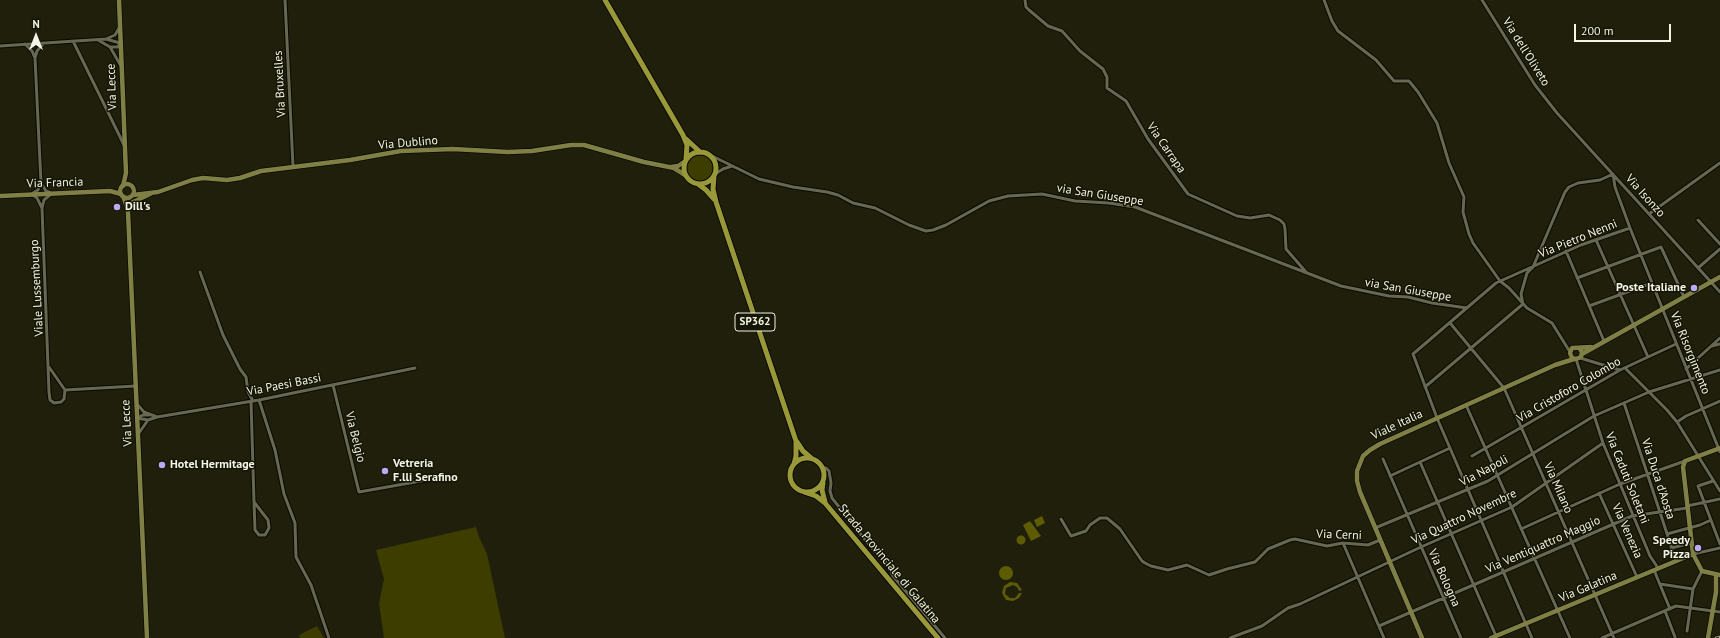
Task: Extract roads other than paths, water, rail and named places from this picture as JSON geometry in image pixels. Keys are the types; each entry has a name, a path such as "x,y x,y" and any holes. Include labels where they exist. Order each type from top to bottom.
{"main road":[{"path":"605,0 683,135 700,152"},
{"path":"683,135 687,149 685,175"},
{"path":"685,161 692,153 700,152 708,154"},
{"name":"Strada Provinciale di Galatina","path":"708,154 714,160 716,165 713,189 716,202 796,441 803,451 823,468 824,477 822,490 825,503"},
{"name":"Strada Provinciale di Galatina","path":"685,175 688,179 706,190 716,202"},
{"path":"698,184 707,182 714,175"},
{"name":"Strada Provinciale di Galatina","path":"796,441 796,456 791,470 791,481 794,486 804,492 816,496 825,503 938,638"},
{"path":"794,464 804,458 812,459"},
{"path":"804,492 815,490 823,482"}],"street":[{"name":"Via Lecce","path":"119,0 124,146 126,173 132,187"},
{"name":"Via Bruxelles","path":"285,0 293,166"},
{"name":"Via Carrapa","path":"1025,0 1026,6 1029,10 1048,26 1062,31 1080,51 1103,69 1107,77 1107,88 1126,101 1148,139 1188,194 1236,216 1250,218 1269,216 1280,220 1284,224 1285,228 1286,249 1307,273"},
{"path":"1324,0 1330,12 1332,21 1338,31 1376,60 1394,81 1409,81 1434,116 1449,163 1464,197 1463,212 1473,243 1500,281 1523,304 1536,314 1552,323 1561,337 1569,345 1580,349 1575,356"},
{"name":"Via dell'Oliveto","path":"1482,0 1535,85 1558,113"},
{"path":"0,46 106,39 114,35 119,28"},
{"path":"106,39 120,44"},
{"path":"98,40 110,47 121,66"},
{"path":"73,41 124,146"},
{"path":"32,50 34,43"},
{"path":"34,43 37,51"},
{"path":"35,58 37,51 44,43"},
{"path":"25,44 32,50 35,58 41,183 43,188 39,201"},
{"path":"110,47 118,47 120,44"},
{"name":"Via Isonzo","path":"1558,113 1720,292"},
{"path":"114,125 119,125 123,122"},
{"name":"Via Dublino","path":"132,196 151,193 203,178 227,180 240,178 261,171 350,160 401,151 453,149 508,152 532,151 571,145 584,145 644,162 674,168 685,175"},
{"name":"via San Giuseppe","path":"708,154 764,181 838,195 853,203 875,208 909,225 926,230 933,230 946,225 989,201 1008,196 1042,194 1075,201 1109,203 1136,207 1340,286 1375,294 1408,297 1432,303 1467,308"},
{"name":"Via Dublino","path":"667,167 678,166 685,161"},
{"path":"1649,214 1720,163"},
{"path":"714,175 726,167 734,166"},
{"name":"Via Lecce","path":"122,187 126,173"},
{"path":"1523,304 1521,294 1527,273 1533,267 1565,192 1569,187 1578,183 1600,180 1613,174"},
{"name":"Via Risorgimento","path":"1613,174 1615,187 1640,254 1690,380 1720,449"},
{"path":"41,183 39,189 31,194 39,201 42,208"},
{"path":"110,191 127,184 138,191 151,193"},
{"path":"122,187 122,195"},
{"path":"110,191 127,198 132,196 132,187"},
{"path":"43,188 46,191 53,193"},
{"path":"39,189 44,200 42,208"},
{"name":"Via Francia","path":"0,196 110,191"},
{"path":"44,200 53,193"},
{"name":"Via Dublino","path":"127,207 133,202 146,197 151,193"},
{"name":"Via Lecce","path":"122,195 127,207 147,638"},
{"name":"Via Lecce","path":"127,207 132,196"},
{"name":"Viale Lussemburgo","path":"42,208 50,400 54,403 61,402 64,399 65,390"},
{"path":"1698,220 1720,244"},
{"name":"Via Pietro Nenni","path":"1425,387 1413,354 1496,283 1566,251 1630,228"},
{"path":"1596,240 1648,357"},
{"path":"1577,278 1661,247 1684,297"},
{"path":"1698,268 1720,249"},
{"path":"1566,251 1603,342"},
{"path":"200,272 223,335 240,369 246,377 248,392 252,401 254,502 255,530 259,535 265,535 269,528 268,520 254,502"},
{"name":"Viale Italia","path":"1422,638 1389,562 1357,481 1359,463 1363,456 1380,444 1603,342 1720,277"},
{"path":"1589,306 1652,283"},
{"path":"1523,304 1425,387 1532,638"},
{"name":"Via Milano","path":"1450,322 1504,388 1614,638"},
{"name":"Via Caduti Soletani","path":"1561,337 1575,356 1603,443 1632,516 1656,569 1670,609"},
{"path":"1686,369 1720,338"},
{"name":"Viale Italia","path":"1580,349 1603,342"},
{"name":"Via Cristoforo Colombo","path":"1472,456 1620,370 1676,344"},
{"path":"1712,346 1720,344"},
{"path":"1574,347 1575,356"},
{"path":"1575,356 1620,370"},
{"path":"49,367 65,390 136,386"},
{"name":"Via Paesi Bassi","path":"148,420 157,416 259,400 415,368"},
{"path":"1625,368 1677,422 1720,491"},
{"name":"Via Napoli","path":"1375,528 1468,490 1498,476 1594,416 1649,392 1720,370"},
{"name":"Via Belgio","path":"333,385 359,492 438,478"},
{"path":"259,400 275,450 284,494 295,523 296,557 311,585 329,638"},
{"path":"1677,422 1686,416 1720,402"},
{"path":"136,403 149,415"},
{"name":"Via Duca d'Aosta","path":"1624,403 1676,561"},
{"path":"1466,405 1570,638"},
{"name":"Via Paesi Bassi","path":"137,418 143,415 157,416"},
{"path":"137,418 148,420 138,434"},
{"name":"Via Quattro Novembre","path":"1230,638 1262,626 1284,610 1512,507 1603,443"},
{"path":"1390,476 1450,448"},
{"path":"1521,529 1620,484 1720,449"},
{"name":"Via Bologna","path":"1383,460 1460,638"},
{"path":"1685,461 1683,467 1693,554 1702,571 1718,575 1708,638"},
{"path":"1420,462 1474,586 1494,637"},
{"path":"823,468 826,468 829,471 831,483 830,491 832,498 866,541 885,561 894,576 943,638"},
{"path":"1713,480 1698,486 1720,544"},
{"name":"Via Venezia","path":"1600,493 1637,577"},
{"name":"Via Ventiquattro Maggio","path":"1379,626 1632,516 1687,507 1720,499"},
{"name":"Via Cerni","path":"1061,518 1071,536 1086,531 1090,525 1100,518 1107,518 1120,529 1142,561 1145,563 1168,570 1187,565 1209,575 1255,562 1268,549 1290,540 1295,539 1327,546 1343,543 1368,546 1380,540"},
{"path":"1667,534 1690,528 1711,520"},
{"path":"1343,543 1384,638"},
{"path":"1672,548 1692,543"},
{"path":"1693,554 1720,548"},
{"name":"Via Galatina","path":"1494,637 1693,554"},
{"path":"1687,631 1693,588 1702,571"},
{"path":"1660,584 1693,588"},
{"path":"1602,638 1676,606 1720,612"},
{"path":"1665,611 1675,637"}],"railway":[{"path":"1716,638 1720,637"}],"place":[{"name":"Dill's","path":"117,207"},
{"name":"Poste Italiane","path":"1694,288"},
{"name":"Hotel Hermitage","path":"162,465"},
{"name":"Vetreria F.lli Serafino","path":"385,471"},
{"name":"Speedy Pizza","path":"1698,548"}]}
